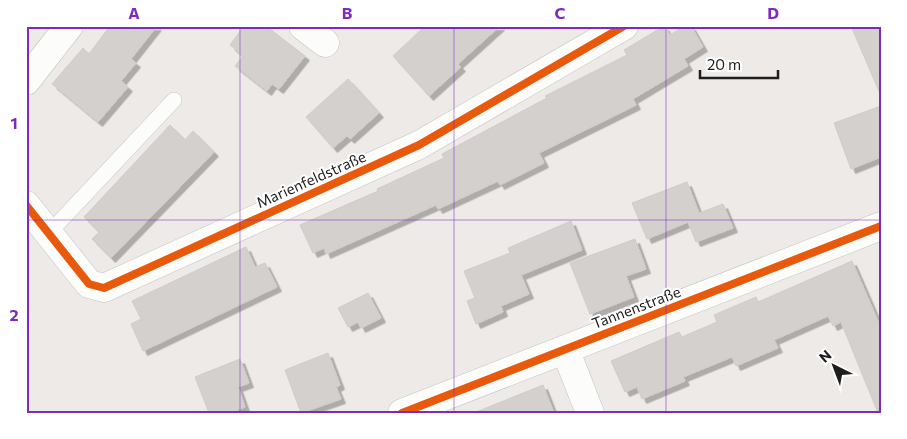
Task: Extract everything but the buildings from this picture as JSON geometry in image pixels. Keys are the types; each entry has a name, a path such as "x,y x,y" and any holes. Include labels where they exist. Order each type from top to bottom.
{"street":[{"path":"26,81 69,26"},
{"path":"303,26 325,43"},
{"name":"Marienfeldstraße","path":"26,205 89,284 104,288 419,145 624,26"},
{"name":"Tannenstraße","path":"402,413 881,226"},
{"path":"565,349 590,413"}],"lane":[{"path":"49,233 174,100"}],"cycle path":[{"path":"26,205 89,284 104,288 419,145 624,26"},
{"path":"402,413 881,226"}]}
